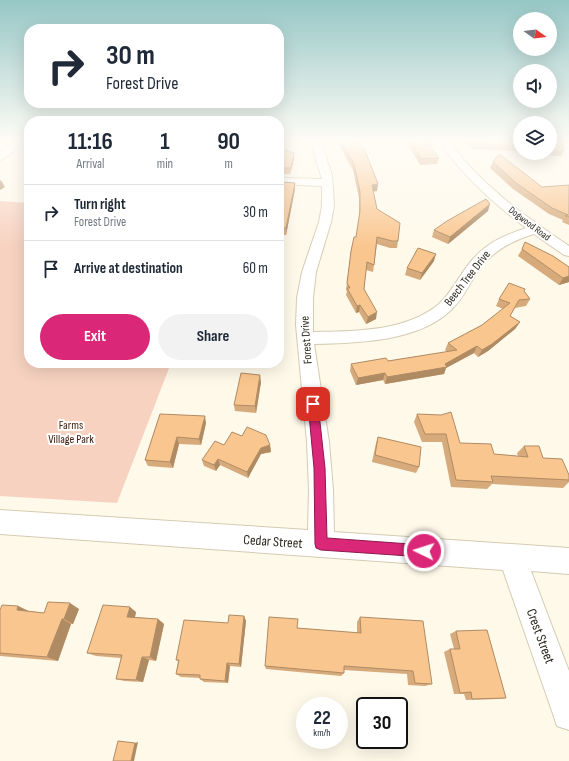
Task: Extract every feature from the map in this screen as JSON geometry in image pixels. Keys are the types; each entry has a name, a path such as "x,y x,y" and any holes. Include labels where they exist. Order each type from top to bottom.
{"street":[{"name":"Forest Drive","path":"321,544 321,490 318,442 304,338 304,308 311,261 327,214 329,198 327,176"},
{"name":"Dogwood Road","path":"473,176 505,205 535,229 569,252"},
{"path":"284,181 328,183"},
{"name":"Beech Tree Drive","path":"304,338 378,334 405,328 429,318 441,310 450,301 474,266 488,250 501,241 535,229"},
{"name":"Cedar Street","path":"0,522 569,561"},
{"name":"Crest Street","path":"512,557 569,714"}],"green space":[{"name":"Farms Village Park","path":"0,201 24,203 24,368 169,368 117,503 0,496"}],"building":[{"path":"356,176 375,176 378,184 372,185 377,209 400,223 398,241 377,237 374,265 367,262 364,289 377,312 368,317 360,305 357,306 347,288 350,288 347,283 351,251 354,237 356,237 360,211 360,192"},
{"path":"508,176 527,176 542,187 569,185 569,217 565,216 568,215 552,208"},
{"path":"284,182 295,183 286,228 284,228"},
{"path":"486,199 490,204 450,237 434,230 447,221"},
{"path":"525,242 553,256 569,267 569,276 563,278 522,249"},
{"path":"418,248 436,254 422,273 407,268"},
{"path":"509,283 525,289 524,291 530,299 519,300 510,316 520,322 492,344 482,350 477,346 445,364 447,367 387,377 385,373 358,378 351,364 386,358 388,361 457,350 448,343 482,325 510,303 499,299"},
{"path":"241,373 260,375 255,406 234,405"},
{"path":"451,412 460,443 491,444 494,454 528,457 524,446 539,446 543,458 562,459 569,475 569,480 491,476 493,482 456,480 446,434 425,434 417,414 441,415"},
{"path":"160,414 205,416 199,439 177,437 170,462 145,460"},
{"path":"247,427 266,435 270,445 261,448 247,472 218,459 214,465 202,460 215,441 224,445 232,432 242,436"},
{"path":"378,437 421,447 419,467 375,455"},
{"path":"48,602 70,603 47,657 0,653 0,610 2,605 18,606 17,610 44,613"},
{"path":"103,605 130,607 127,617 158,619 150,657 142,657 136,680 116,679 122,655 87,653"},
{"path":"229,615 244,616 239,664 227,663 225,681 200,679 200,675 176,674 179,660 176,660 184,620 228,623"},
{"path":"269,617 298,619 297,628 361,633 360,617 423,621 432,684 415,683 413,671 344,666 344,673 265,666"},
{"path":"487,630 506,698 472,699 471,692 460,693 450,649 460,649 456,631"},
{"path":"118,741 135,743 131,761 113,761"}],"route":[{"path":"313,404 320,468 321,544 424,551"}]}
